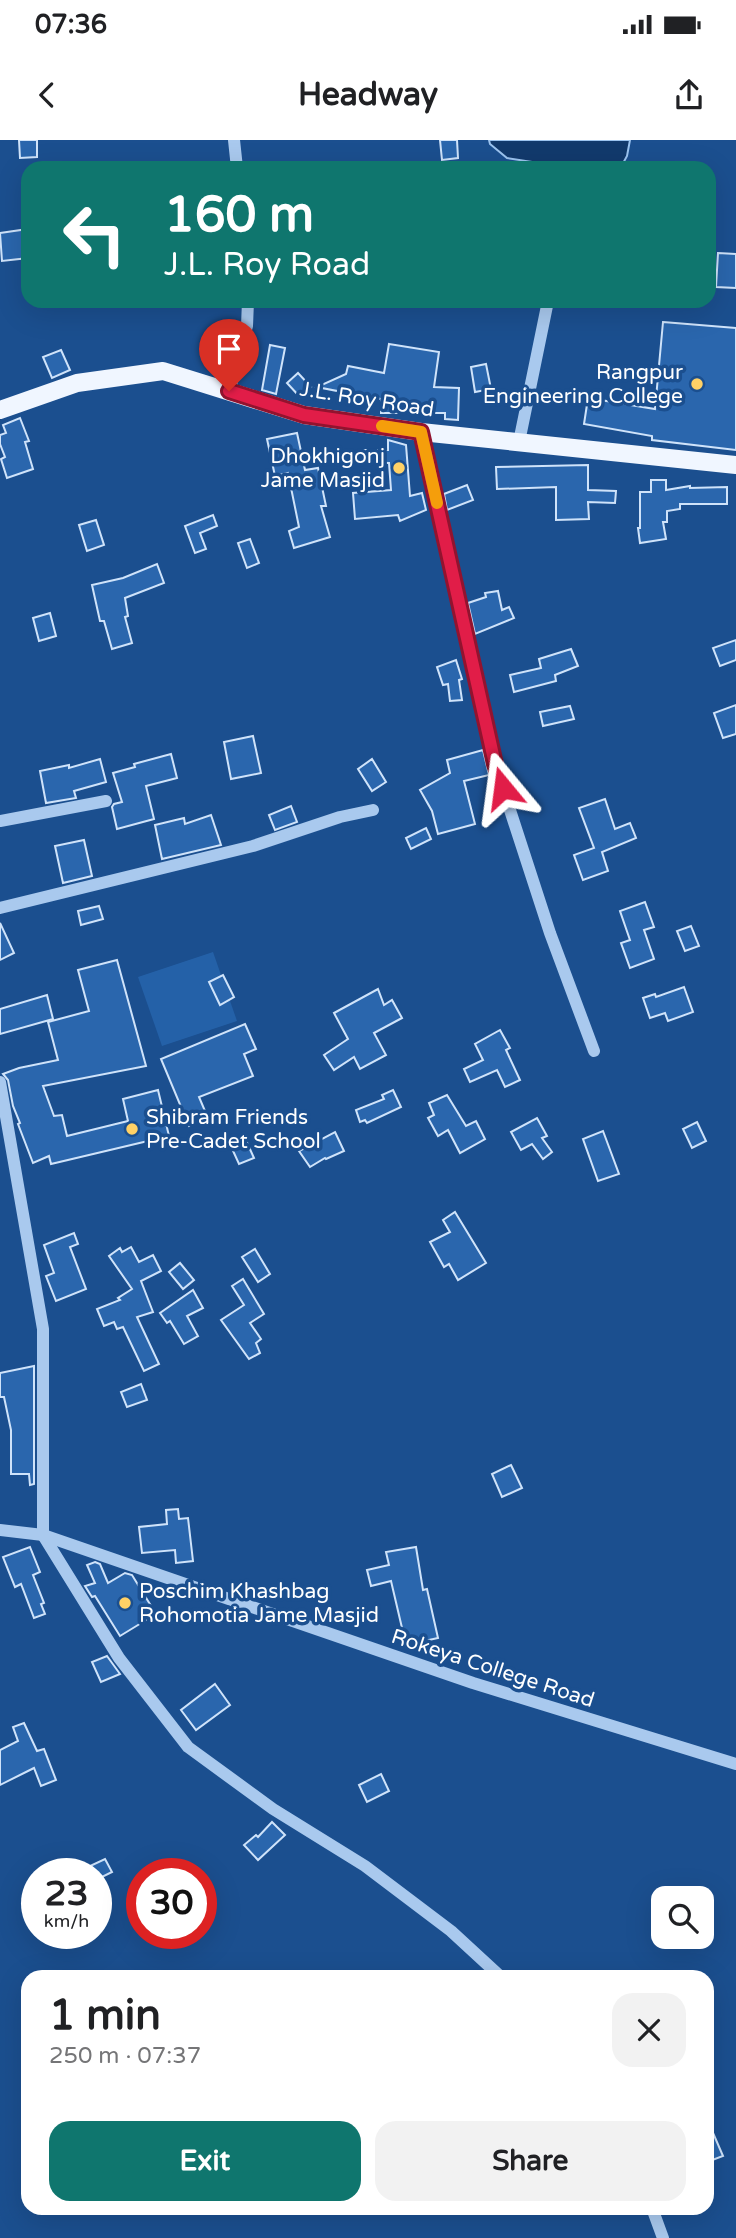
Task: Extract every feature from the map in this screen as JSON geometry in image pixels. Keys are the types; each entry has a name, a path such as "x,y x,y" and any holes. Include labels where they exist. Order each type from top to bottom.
{"main road":[{"name":"J.L. Roy Road","path":"0,410 77,383 163,371 304,415 421,432 736,465"}],"street":[{"path":"234,140 236,161"},
{"path":"229,391 247,326 248,308"},
{"path":"519,442 547,308"},
{"path":"421,432 495,764 550,933 594,1051"},
{"path":"0,821 106,801"},
{"path":"0,908 253,846 340,817 373,810"},
{"path":"0,1082 43,1329 43,1535 119,1658 188,1747 273,1809 365,1866 451,1931 493,1970"},
{"name":"Rokeya College Road","path":"0,1530 43,1535 473,1684 736,1764"},
{"path":"655,2215 663,2238"}],"shaded area":[{"path":"489,140 630,140 624,161 526,161 507,158 490,144"},
{"path":"213,952 237,1021 162,1046 138,977"}],"building":[{"path":"19,140 37,140 37,157 20,158"},
{"path":"440,140 457,140 458,158 442,160"},
{"path":"21,230 21,259 2,261 0,233"},
{"path":"718,253 736,254 736,288 716,287"},
{"name":"Rangpur Engineering College","path":"663,322 736,328 736,450 652,440 652,436 584,424 588,398 655,409"},
{"path":"389,344 439,352 434,387 459,388 458,420 445,419 445,413 381,413 381,399 317,387 346,374 348,366 384,373"},
{"path":"270,345 285,348 276,394 262,390"},
{"path":"61,350 70,370 52,378 43,357"},
{"path":"486,364 491,389 475,392 471,367"},
{"path":"298,373 311,387 300,397 287,383"},
{"path":"20,418 29,441 25,442 33,469 7,478 1,459 5,457 0,435 6,433 3,425"},
{"path":"297,433 305,470 318,468 326,506 321,506 330,537 294,548 289,531 299,527 288,473 275,476 267,439"},
{"path":"388,440 406,445 410,496 422,493 426,510 400,521 398,515 355,519 353,493 391,490 389,463 360,462 360,450 388,450"},
{"path":"588,465 588,490 616,491 615,503 588,502 589,519 556,520 556,487 497,489 496,467"},
{"path":"651,480 666,480 666,490 690,486 727,487 727,504 680,504 680,509 667,511 667,522 663,522 666,539 640,543 640,492 651,492"},
{"path":"467,485 473,500 447,510 444,494"},
{"path":"213,515 217,526 200,533 206,549 195,553 185,526"},
{"path":"96,520 104,545 87,551 79,525"},
{"path":"250,539 259,563 247,568 238,543"},
{"path":"157,564 164,583 125,598 128,616 125,617 132,643 112,649 104,621 100,621 92,585 123,578"},
{"path":"498,591 502,610 509,607 514,618 475,634 468,603 486,597 485,593"},
{"path":"50,613 56,636 39,641 33,618"},
{"path":"736,640 736,660 720,666 713,648"},
{"path":"571,649 578,666 555,675 556,681 514,692 510,675 541,668 539,659"},
{"path":"456,660 462,679 459,680 462,700 450,701 448,684 443,685 437,667"},
{"path":"736,705 736,734 723,738 714,713"},
{"path":"570,706 574,719 543,726 540,712"},
{"path":"253,736 261,773 231,779 224,742"},
{"path":"483,750 489,775 464,781 475,824 438,834 432,811 420,790 450,773 447,760"},
{"path":"171,754 177,778 146,786 154,819 117,829 112,807 122,802 113,773"},
{"path":"100,759 106,782 74,791 76,798 46,803 40,771 69,765 69,768"},
{"path":"372,759 386,782 372,791 358,769"},
{"path":"605,799 615,829 630,823 636,838 602,852 608,871 583,880 574,855 594,848 579,808"},
{"path":"291,806 297,822 275,830 269,815"},
{"path":"211,815 221,845 162,859 155,825 184,818 185,824"},
{"path":"426,828 431,839 411,849 406,838"},
{"path":"84,840 92,876 63,883 55,846"},
{"path":"645,902 654,927 644,930 654,959 630,968 621,943 630,940 620,911"},
{"path":"99,906 103,919 81,925 78,911"},
{"path":"0,923 14,953 0,960"},
{"path":"691,926 699,946 685,951 677,931"},
{"path":"117,960 146,1066 43,1086 54,1116 62,1115 67,1136 128,1121 123,1099 158,1090 169,1136 51,1164 49,1156 33,1163 18,1124 20,1123 13,1106 8,1080 3,1074 58,1060 48,1022 89,1011 78,970"},
{"path":"223,975 234,997 220,1005 209,982"},
{"path":"684,987 693,1012 668,1021 665,1013 650,1018 643,998 655,994 656,997"},
{"path":"378,989 384,1005 392,1000 402,1018 374,1033 386,1055 360,1069 354,1057 334,1070 324,1055 348,1039 334,1013"},
{"path":"47,995 53,1019 0,1034 0,1009"},
{"path":"245,1024 256,1049 244,1054 253,1076 199,1097 208,1118 189,1126 161,1059"},
{"path":"500,1030 510,1048 506,1050 520,1080 505,1087 497,1070 470,1082 464,1069 483,1060 475,1044"},
{"path":"393,1090 401,1107 367,1123 365,1120 360,1122 356,1110 384,1099 382,1095"},
{"path":"447,1095 466,1126 476,1121 485,1139 460,1153 448,1130 438,1136 428,1118 434,1115 429,1103"},
{"path":"537,1118 547,1136 542,1138 552,1152 543,1159 532,1144 521,1150 511,1132"},
{"path":"697,1122 706,1141 692,1148 683,1129"},
{"path":"603,1131 619,1174 598,1181 583,1139"},
{"path":"335,1132 344,1151 310,1167 299,1151"},
{"path":"244,1136 254,1158 239,1164 229,1142"},
{"path":"455,1212 486,1263 458,1280 449,1264 444,1267 430,1242 450,1232 443,1220"},
{"path":"74,1233 78,1244 70,1247 86,1289 56,1301 46,1276 54,1273 44,1245"},
{"path":"131,1247 139,1262 153,1255 161,1271 141,1281 153,1312 137,1317 159,1364 144,1371 123,1327 117,1329 114,1322 104,1326 97,1309 120,1300 118,1298 132,1289 109,1256 120,1248 122,1252"},
{"path":"255,1249 270,1274 258,1282 242,1257"},
{"path":"180,1263 194,1280 183,1289 169,1272"},
{"path":"243,1279 264,1314 250,1323 261,1339 256,1343 260,1353 249,1359 221,1320 244,1305 232,1286"},
{"path":"193,1290 203,1308 187,1316 198,1336 184,1344 170,1321 167,1323 160,1313"},
{"path":"34,1366 34,1484 30,1485 29,1474 11,1474 11,1430 4,1397 0,1397 0,1373"},
{"path":"141,1384 147,1400 127,1407 121,1392"},
{"path":"511,1465 522,1488 502,1497 492,1474"},
{"path":"178,1509 179,1519 188,1518 193,1561 176,1563 175,1550 142,1553 139,1527 167,1524 166,1510"},
{"path":"30,1547 40,1572 33,1575 44,1603 41,1604 45,1614 34,1618 21,1584 15,1587 3,1557"},
{"path":"416,1547 423,1590 427,1589 438,1638 406,1645 391,1581 371,1586 367,1570 389,1565 386,1552"},
{"name":"Poschim Khashbag Rohomotia Jame Masjid","path":"95,1562 100,1564 108,1583 125,1573 132,1575 156,1614 120,1636 95,1596 92,1597 85,1586 95,1583 87,1565"},
{"path":"107,1656 120,1674 101,1682 92,1662"},
{"path":"215,1684 230,1705 196,1730 181,1710"},
{"path":"24,1723 37,1751 44,1749 56,1780 41,1786 34,1768 0,1785 0,1750 18,1741 13,1727"},
{"path":"381,1774 389,1791 367,1802 359,1785"},
{"path":"272,1822 285,1835 258,1860 244,1845 256,1835 258,1837"},
{"path":"714,2135 723,2156 714,2159"}],"slow traffic":[{"path":"382,426 421,432 437,503"}],"place":[{"name":"Rangpur Engineering College","path":"697,384"},
{"name":"Dhokhigonj Jame Masjid","path":"399,468"},
{"name":"Shibram Friends Pre-Cadet School","path":"132,1129"},
{"name":"Poschim Khashbag Rohomotia Jame Masjid","path":"125,1603"}],"route":[{"path":"229,391 304,415 421,432 495,764 503,788"}]}
